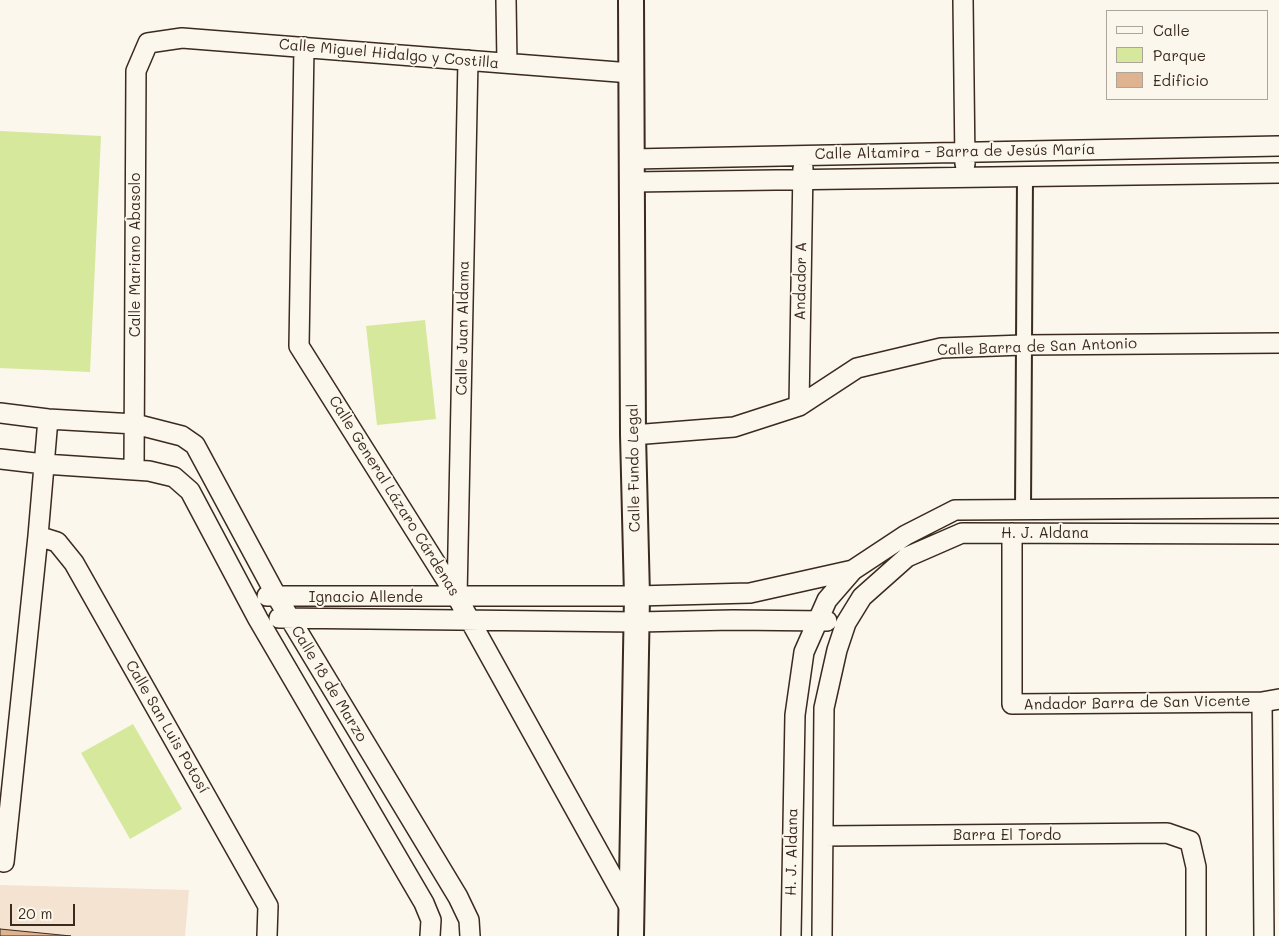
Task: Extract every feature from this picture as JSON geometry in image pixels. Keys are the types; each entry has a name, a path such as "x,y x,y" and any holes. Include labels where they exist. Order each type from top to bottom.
{"street":[{"path":"506,0 507,64"},
{"name":"Calle Fundo Legal","path":"631,0 633,435 637,596 631,936"},
{"path":"963,0 965,178"},
{"name":"Calle Miguel Hidalgo y Costilla","path":"148,43 182,38 304,46 631,73"},
{"name":"Calle Mariano Abasolo","path":"134,469 136,71 148,43"},
{"name":"Calle General Lázaro Cárdenas","path":"304,46 299,346 457,597 631,910"},
{"name":"Calle Juan Aldama","path":"457,597 468,60"},
{"name":"Calle Altamira - Barra de Jesús María","path":"632,171 804,155 1279,146"},
{"name":"Andador A","path":"799,406 804,155"},
{"name":"Calle Altamira - Barra de Jesús María","path":"632,171 803,180 1279,173"},
{"path":"1022,509 1025,177"},
{"name":"Calle Barra de San Antonio","path":"633,435 734,428 799,406 857,368 941,348 1024,345 1279,342"},
{"path":"0,413 48,419 135,424"},
{"path":"4,862 38,536 48,419"},
{"name":"Calle 18 de Marzo","path":"135,424 182,436 195,445 209,467 277,596 458,897 469,920 470,936"},
{"path":"0,458 44,464 134,469"},
{"name":"Calle 18 de Marzo","path":"134,469 174,477 190,491 258,619 424,902 431,920 430,936"},
{"name":"H. J. Aldana","path":"791,936 795,715 804,652 827,600 853,570 906,535 956,510 1279,508"},
{"name":"H. J. Aldana","path":"822,936 824,708 837,650 846,623 862,596 907,557 962,533 1279,534"},
{"name":"Andador Barra de San Vicente","path":"1012,533 1012,704 1270,700 1264,936"},
{"name":"Calle San Luis Potosí","path":"38,536 57,542 74,563 268,906 267,936"},
{"name":"H. J. Aldana","path":"637,596 750,593 853,570"},
{"name":"Ignacio Allende","path":"245,596 637,596"},
{"name":"Ignacio Allende","path":"258,619 637,622"},
{"path":"637,622 817,620 846,623"},
{"name":"Barra El Tordo","path":"824,836 1167,833 1190,841 1196,866 1196,936"}],"shaded area":[{"path":"0,885 189,890 185,936 0,936"}],"green space":[{"path":"0,131 101,136 90,372 0,368"},
{"path":"425,320 436,419 377,425 366,326"},
{"path":"133,724 182,809 130,839 81,753"}],"building":[{"path":"0,929 71,936 0,936"}]}
